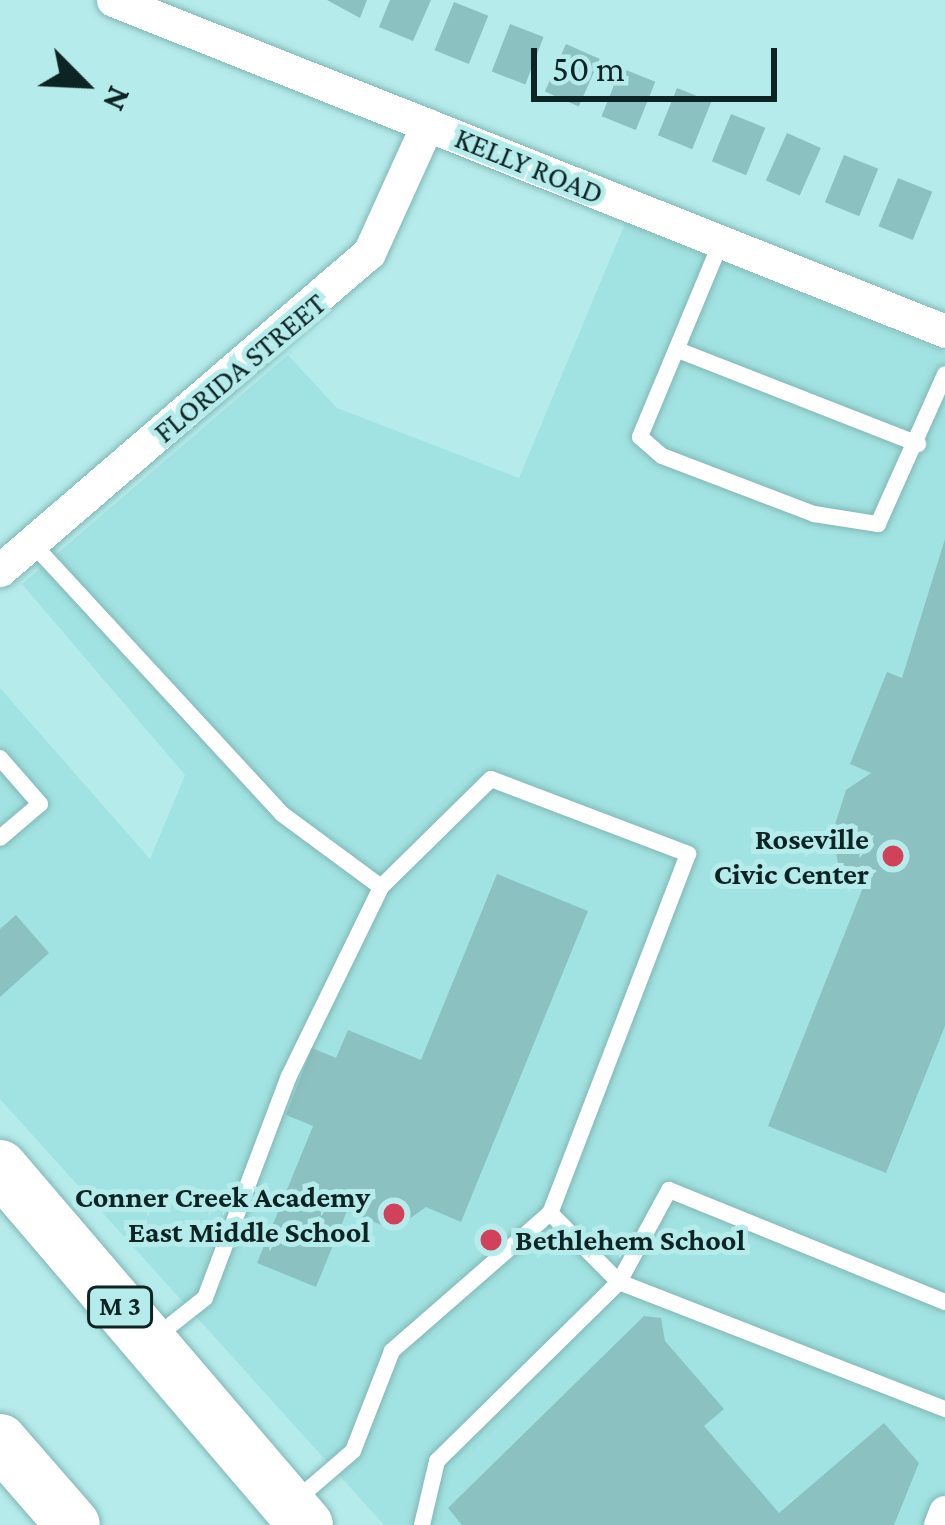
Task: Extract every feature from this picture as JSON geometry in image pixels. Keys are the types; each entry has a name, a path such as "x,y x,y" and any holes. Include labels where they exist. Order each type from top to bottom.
{"main road":[{"name":"M 3","path":"0,1167 298,1515"},
{"path":"0,1441 73,1525"}],"street":[{"name":"KELLY ROAD","path":"113,0 945,331"},
{"name":"FLORIDA STREET","path":"0,570 369,254 427,125"},
{"path":"940,1525 945,1512"}],"lane":[{"path":"721,242 640,437 662,456 814,514 878,524 918,444 945,374"},
{"path":"678,350 918,444"},
{"path":"32,543 282,814 381,887"},
{"path":"0,758 40,804 0,838"},
{"path":"149,1342 205,1298 289,1076 381,887 491,779 688,854 550,1213 392,1351 353,1451 298,1515"},
{"path":"422,1525 437,1461 619,1282 669,1190 945,1302"},
{"path":"550,1213 619,1282 945,1409"}],"shaded area":[{"path":"625,223 945,352 945,1525 384,1525 0,1099 0,688 150,859 185,775 22,584 288,355 337,408 519,478"}],"building":[{"path":"327,0 367,0 360,18"},
{"path":"390,0 431,0 413,41 379,27"},
{"path":"454,2 488,16 469,64 435,50"},
{"path":"510,24 544,37 525,85 492,72"},
{"path":"566,44 600,59 579,107 545,92"},
{"path":"621,68 655,82 636,130 602,116"},
{"path":"677,88 711,102 692,149 658,135"},
{"path":"731,114 765,128 746,175 712,161"},
{"path":"787,133 821,148 800,196 766,181"},
{"path":"844,155 878,169 859,216 825,202"},
{"path":"898,178 932,192 913,240 879,226"},
{"name":"Roseville Civic Center","path":"945,539 945,1026 886,1173 768,1126 868,875 838,863 832,834 846,790 871,773 850,764 887,672 902,678"},
{"path":"497,874 588,911 461,1222 426,1207 394,1230 347,1211 316,1287 257,1263 313,1126 286,1115 312,1048 336,1058 348,1030 421,1060"},
{"path":"16,915 49,953 0,997 0,929"},
{"path":"644,1316 661,1318 665,1341 724,1409 704,1426 779,1513 884,1423 919,1463 894,1525 462,1525 448,1508"}],"place":[{"name":"Roseville Civic Center","path":"893,856"},
{"name":"Conner Creek Academy East Middle School","path":"394,1214"},
{"name":"Bethlehem School","path":"491,1240"}]}
